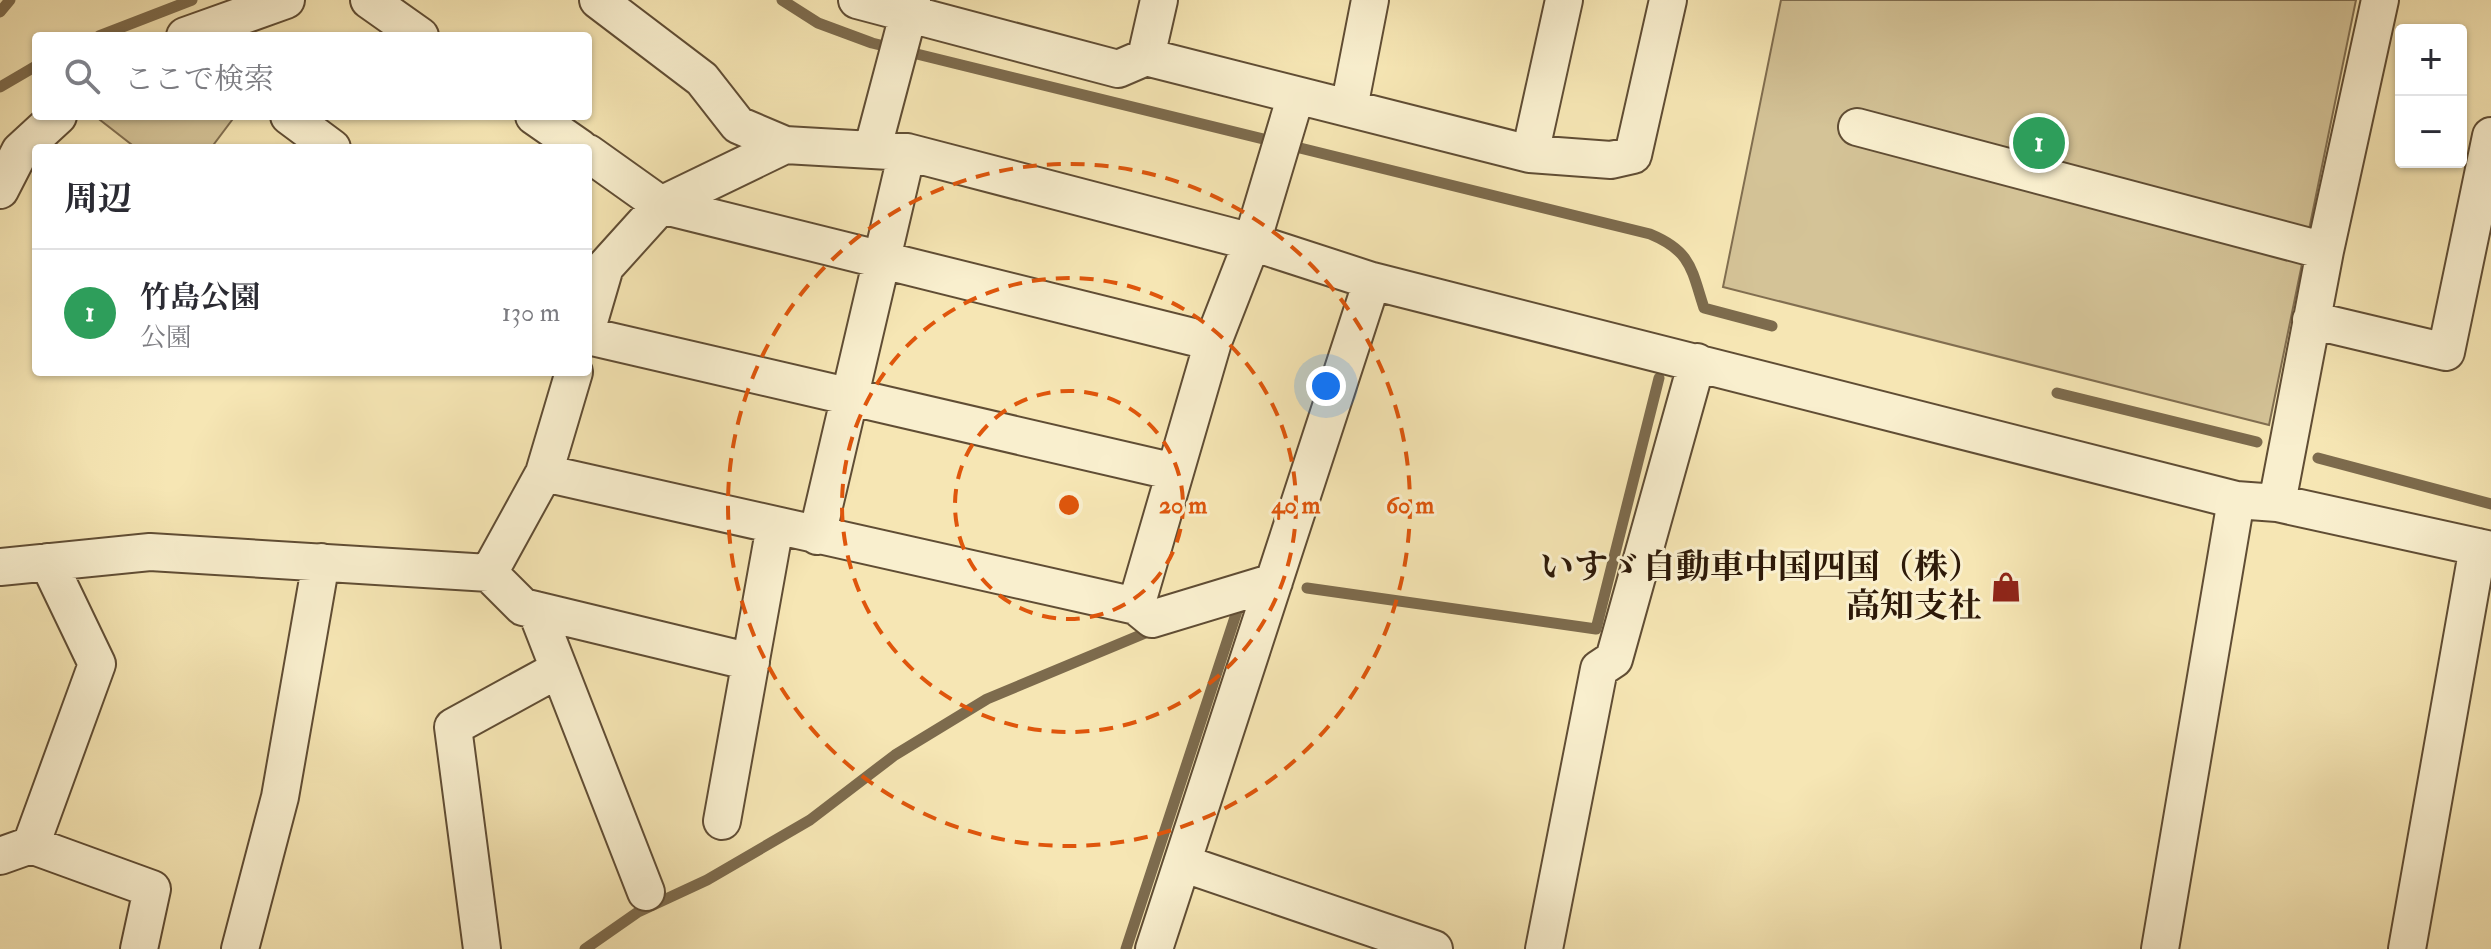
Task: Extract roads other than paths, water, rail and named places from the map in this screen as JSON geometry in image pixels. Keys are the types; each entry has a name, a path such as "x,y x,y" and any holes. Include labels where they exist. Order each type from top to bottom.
{"street":[{"path":"196,32 286,0"},
{"path":"369,0 414,32"},
{"path":"598,0 702,79 738,125 785,145 890,150 1252,242 1372,281 2236,500 2277,503 2485,549 2407,949"},
{"path":"857,0 909,11 1118,69 1146,57 1293,105 1349,108 1530,154 1611,160 1633,155 1668,0"},
{"path":"1146,57 1159,0"},
{"path":"1349,108 1370,0"},
{"path":"1530,154 1564,0"},
{"path":"2277,503 2325,251 2380,0"},
{"path":"817,536 882,259 890,150 889,83 909,11"},
{"path":"1136,606 1213,342 1252,242 1293,105"},
{"path":"0,190 20,151 54,120"},
{"path":"294,120 327,144"},
{"path":"540,120 574,144"},
{"path":"1857,127 2325,251"},
{"path":"2311,320 2446,352 2491,136"},
{"path":"592,311 605,267 661,205 785,145"},
{"path":"592,156 661,205 1213,342"},
{"path":"1154,949 1372,281"},
{"path":"592,337 1175,472"},
{"path":"1544,949 1599,669 1614,659 1697,362"},
{"path":"489,573 544,473 573,376"},
{"path":"544,473 1136,606 1152,619 1274,582"},
{"path":"2160,949 2236,500"},
{"path":"722,821 775,526"},
{"path":"0,567 150,552 489,573 523,607 751,662"},
{"path":"48,562 97,664 16,850 152,889 139,949"},
{"path":"240,949 280,797 321,562"},
{"path":"536,610 646,892"},
{"path":"482,949 453,727 559,669"},
{"path":"1182,863 1434,949"}],"waterway":[{"path":"0,12 10,0"},
{"path":"109,32 192,0"},
{"path":"782,0 818,23 872,43 1650,234 1674,247 1688,262 1704,308 1772,326"},
{"path":"0,87 32,68"},
{"path":"1307,588 1596,629 1659,378"},
{"path":"2057,393 2257,442"},
{"path":"2318,458 2491,504"},
{"path":"1126,949 1241,599"},
{"path":"585,949 638,912 707,880 810,820 895,755 987,699 1155,629"}],"place":[{"name":"竹島公園","path":"2039,143"},
{"name":"いすゞ自動車中国四国（株） 高知支社","path":"2006,587"}]}
